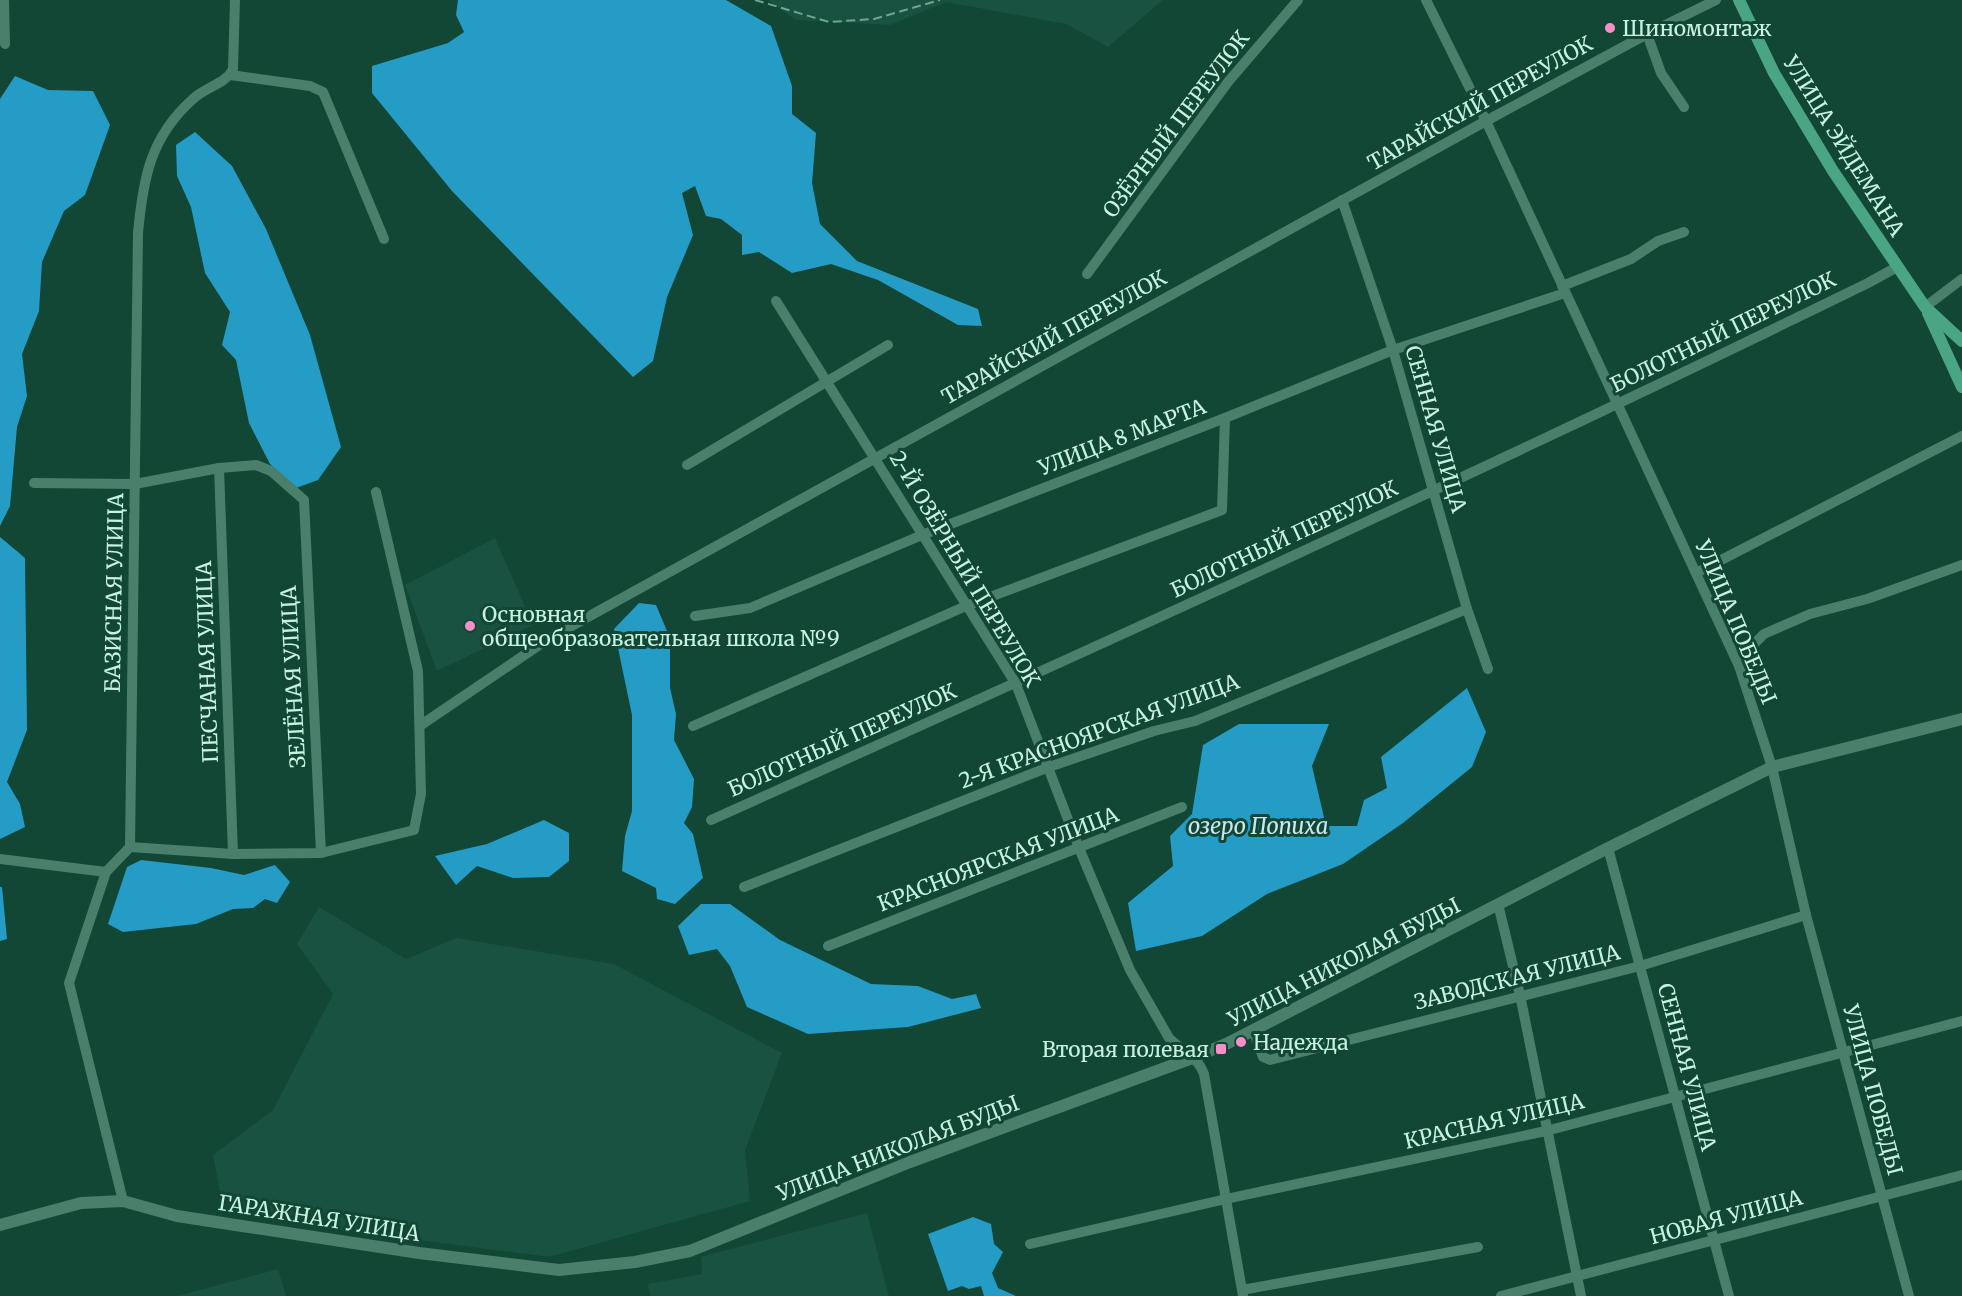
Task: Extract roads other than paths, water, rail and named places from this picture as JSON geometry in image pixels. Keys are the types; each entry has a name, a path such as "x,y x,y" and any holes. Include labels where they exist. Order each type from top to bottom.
{"main road":[{"name":"УЛИЦА ЭЙДЕМАНА","path":"1739,0 1774,73 1812,138 1925,307"},
{"path":"1925,307 1962,341"},
{"path":"1925,307 1962,387"}],"street":[{"path":"4,0 5,44"},
{"path":"235,0 234,55 230,75 310,86 322,92 384,240"},
{"name":"ОЗЁРНЫЙ ПЕРЕУЛОК","path":"1088,274 1228,82 1298,0"},
{"name":"УЛИЦА ПОБЕДЫ","path":"1426,0 1486,121 1739,666 1772,767 1806,915 1909,1296"},
{"name":"ТАРАЙСКИЙ ПЕРЕУЛОК","path":"421,725 548,639 1486,121 1647,34 1716,0"},
{"path":"1647,34 1661,73 1683,107"},
{"name":"БАЗИСНАЯ УЛИЦА","path":"130,847 138,233 147,171 153,152 179,114 204,90 230,75"},
{"name":"СЕННАЯ УЛИЦА","path":"1342,200 1393,350 1467,609 1488,669"},
{"name":"УЛИЦА 8 МАРТА","path":"695,616 750,608 922,535 1225,418 1393,350 1564,290 1631,259 1658,241 1684,232"},
{"name":"БОЛОТНЫЙ ПЕРЕУЛОК","path":"711,820 1016,684 1617,406 1897,267"},
{"path":"1925,307 1962,279"},
{"name":"2-Й ОЗЁРНЫЙ ПЕРЕУЛОК","path":"776,301 1016,684 1079,848 1130,970 1169,1038 1178,1047 1195,1057"},
{"path":"687,465 828,383 888,345"},
{"path":"693,726 966,606 1222,510 1225,418"},
{"path":"1696,573 1962,436"},
{"name":"ЗЕЛЁНАЯ УЛИЦА","path":"219,468 256,465 264,467 304,500 321,853"},
{"path":"34,483 135,484 219,468"},
{"name":"ПЕСЧАНАЯ УЛИЦА","path":"219,468 233,854"},
{"path":"123,1201 69,983 106,872 130,847 233,854 321,853 414,830 422,794 418,671 376,492"},
{"path":"1739,666 1750,648 1764,634 1810,614 1867,599 1962,565"},
{"name":"2-Я КРАСНОЯРСКАЯ УЛИЦА","path":"744,887 1049,767 1154,731 1195,721 1467,609"},
{"name":"УЛИЦА НИКОЛАЯ БУДЫ","path":"635,1262 690,1251 910,1162 1195,1057 1253,1030 1608,848 1772,767 1962,719"},
{"name":"КРАСНОЯРСКАЯ УЛИЦА","path":"828,946 1182,807"},
{"name":"СЕННАЯ УЛИЦА","path":"1608,848 1729,1296"},
{"path":"0,859 106,872"},
{"path":"1498,904 1520,995 1581,1296"},
{"name":"ЗАВОДСКАЯ УЛИЦА","path":"1253,1030 1263,1057 1270,1060 1640,966 1806,915"},
{"name":"КРАСНАЯ УЛИЦА","path":"1030,1244 1226,1199 1546,1131 1962,1021"},
{"path":"1195,1057 1204,1074 1243,1293 1478,1248"},
{"name":"НОВАЯ УЛИЦА","path":"1501,1296 1962,1175"},
{"name":"ГАРАЖНАЯ УЛИЦА","path":"0,1225 81,1203 123,1201 177,1216 418,1253 560,1270 635,1262"}],"water":[{"path":"458,0 726,0 771,26 792,86 792,114 816,133 812,183 820,224 857,261 978,309 982,326 958,325 878,280 831,264 792,273 759,252 742,255 742,235 721,219 706,216 695,186 682,193 693,235 667,297 653,361 633,377 452,191 372,93 372,66 448,43 464,32 456,15"},
{"path":"15,76 48,90 93,91 110,125 85,195 64,211 42,262 39,311 22,354 27,396 17,427 10,506 0,526 0,99"},
{"path":"195,132 232,166 266,229 310,335 341,447 318,480 296,488 270,464 249,423 236,360 222,345 230,312 205,273 191,207 177,176 176,145"},
{"path":"0,537 25,558 27,730 7,782 20,804 25,827 0,839"},
{"path":"639,603 656,605 670,638 670,688 676,714 674,740 694,779 692,807 684,823 693,834 703,878 675,904 657,899 656,888 622,871 625,836 632,811 632,715 614,629"},
{"name":"озеро Попиха","path":"1467,688 1486,732 1472,767 1403,823 1343,864 1267,894 1202,936 1136,951 1128,903 1173,866 1170,836 1192,814 1203,745 1239,724 1329,724 1312,766 1326,826 1357,826 1364,800 1387,788 1381,757"},
{"path":"544,820 569,833 569,861 549,877 513,878 477,866 456,885 435,856 487,844"},
{"path":"141,860 211,868 244,875 275,865 290,882 277,903 265,899 253,908 233,909 196,924 123,932 108,924 127,867"},
{"path":"0,887 2,887 7,939 0,941"},
{"path":"701,904 730,904 780,940 871,984 918,986 952,999 976,994 981,1008 908,1027 808,1034 747,1007 730,966 717,949 689,955 678,926"},
{"path":"973,1217 991,1224 994,1244 1003,1252 992,1273 998,1288 1016,1296 984,1296 981,1286 969,1289 962,1286 948,1291 928,1234"}],"railway":[{"path":"755,0 829,22 874,19 940,0"}],"place":[{"name":"Шиномонтаж","path":"1610,28"},
{"name":"Основная общеобразовательная школа №9","path":"470,626"},
{"name":"Надежда","path":"1241,1042"},
{"name":"Вторая полевая","path":"1221,1049"}]}
